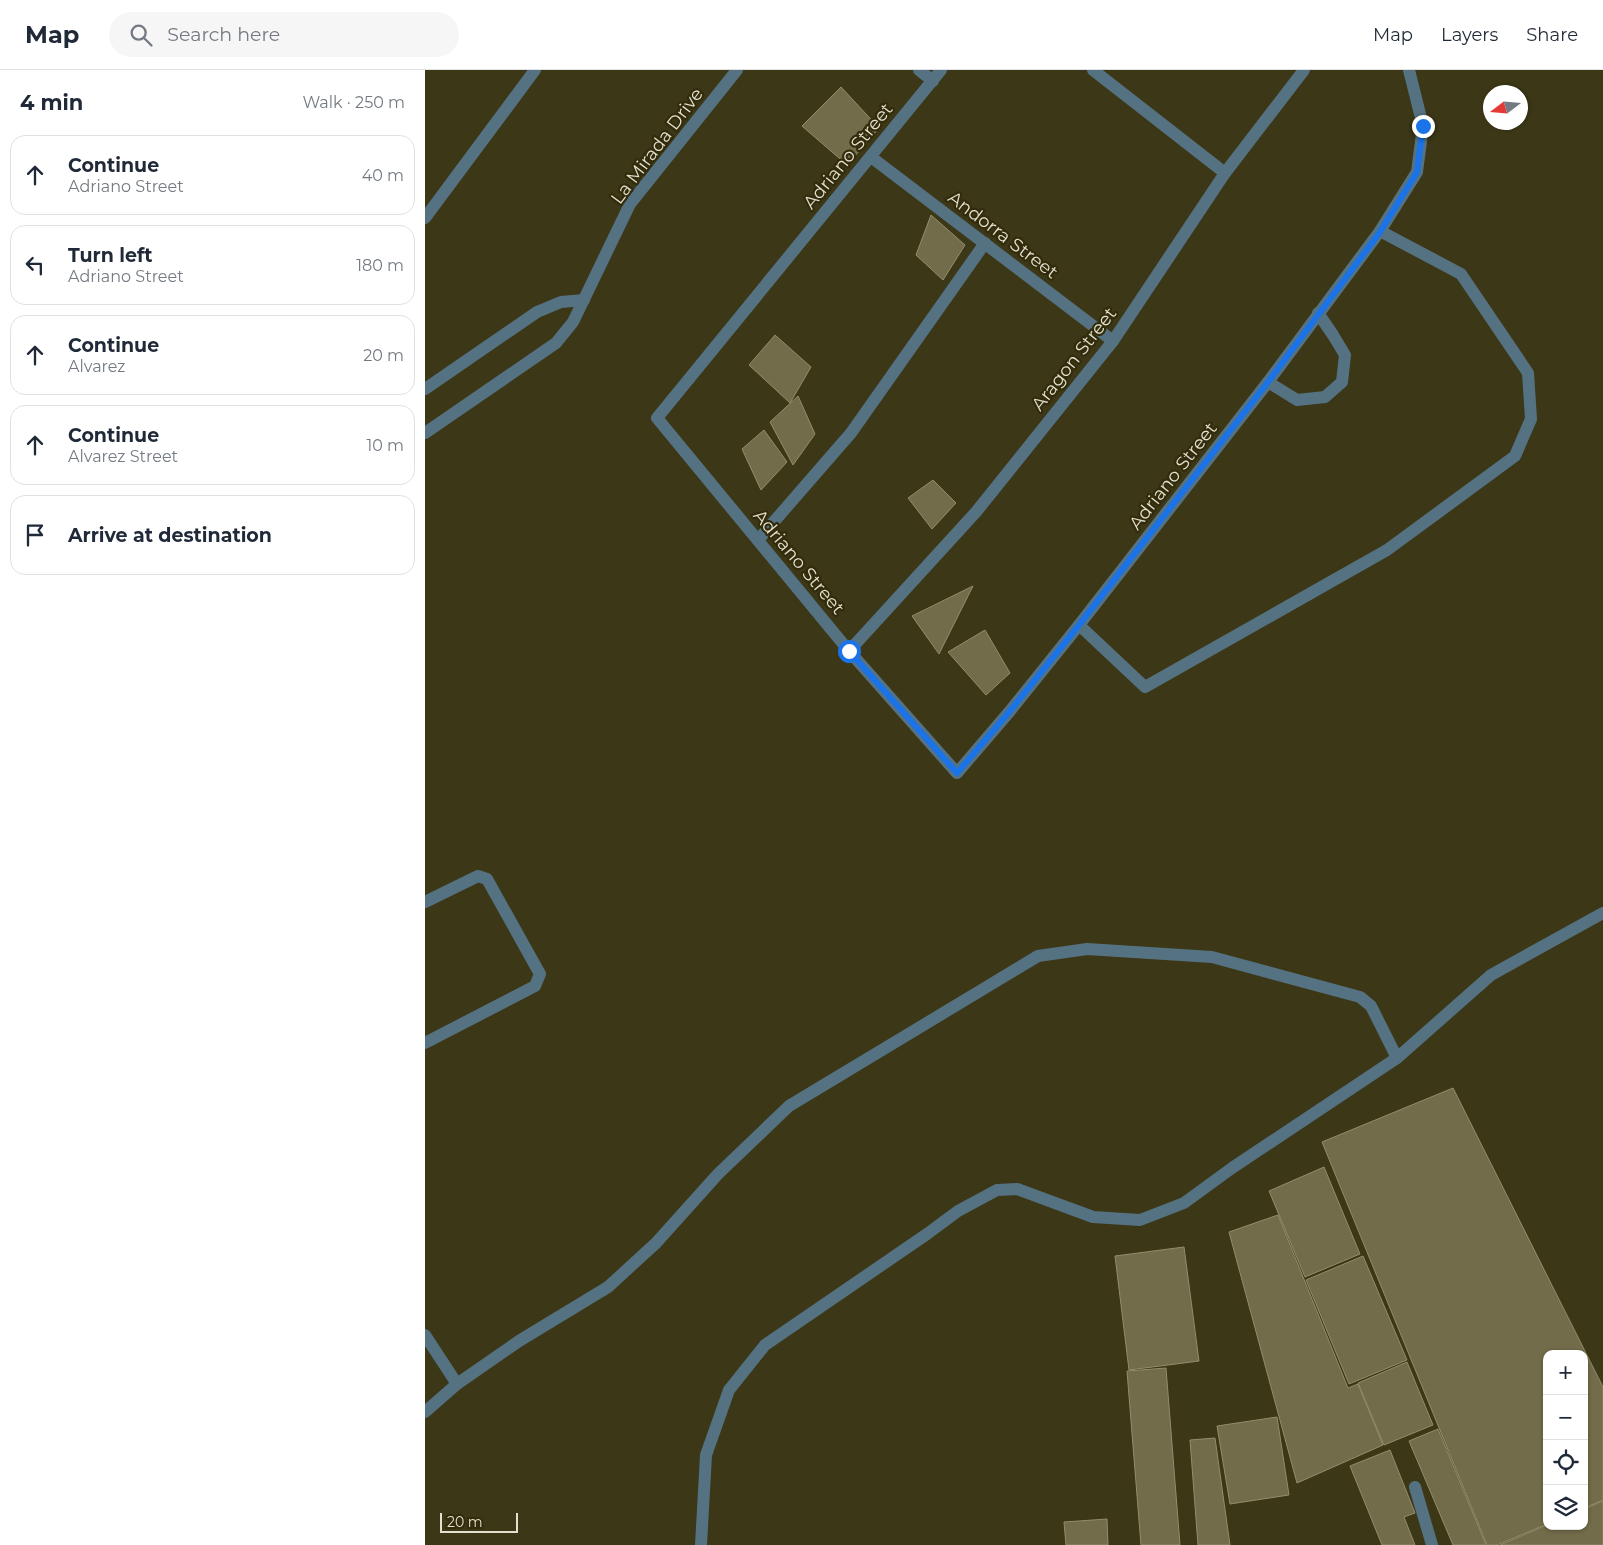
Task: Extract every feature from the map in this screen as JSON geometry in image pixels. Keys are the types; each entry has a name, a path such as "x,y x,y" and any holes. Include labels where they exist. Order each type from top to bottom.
{"street":[{"path":"425,218 535,70"},
{"name":"La Mirada Drive","path":"425,433 556,343 573,322 630,204 737,70"},
{"path":"919,70 933,81"},
{"name":"Adriano Street","path":"941,70 657,418 849,651 957,773 1079,625 1268,382 1380,232 1417,172 1423,126 1409,70"},
{"name":"Aragon Street","path":"849,651 976,512 1113,341 1225,172 1304,70"},
{"path":"1098,71 1225,172"},
{"name":"Andorra Street","path":"871,157 1113,341"},
{"path":"1079,625 1145,687 1387,550 1515,456 1531,419 1528,373 1461,274 1380,232"},
{"path":"758,540 851,433 985,243"},
{"path":"425,389 537,312 561,302 584,300"},
{"path":"1268,382 1297,400 1325,397 1343,382 1345,355 1318,313"},
{"path":"425,902 478,876 487,879 540,974 535,986 425,1043"},
{"path":"701,1545 706,1455 729,1390 765,1345 927,1234 957,1211 997,1190 1017,1190 1093,1217 1140,1220 1184,1203 1232,1168 1397,1058 1491,975 1603,913"},
{"path":"425,1412 457,1384 519,1340 608,1287 656,1243 718,1174 789,1106 1038,956 1087,949 1212,957 1350,994 1359,997 1371,1006 1397,1058"},
{"path":"425,1335 457,1384"},
{"path":"1415,1487 1432,1545"}],"building":[{"path":"841,87 879,128 847,165 802,126"},
{"path":"931,215 965,245 943,280 916,255"},
{"path":"775,335 811,367 790,403 749,365"},
{"path":"798,396 815,434 793,465 770,422"},
{"path":"764,430 787,462 761,490 742,449"},
{"path":"933,480 956,503 932,529 908,498"},
{"path":"973,586 939,654 912,616"},
{"path":"985,630 1010,673 986,695 948,652"},
{"path":"1453,1088 1584,1350 1543,1350 1543,1526 1497,1545 1487,1545 1322,1142"},
{"path":"1324,1167 1360,1254 1305,1277 1269,1191"},
{"path":"1278,1215 1348,1388 1358,1384 1383,1445 1297,1483 1229,1232"},
{"path":"1184,1247 1199,1361 1129,1370 1115,1256"},
{"path":"1363,1256 1407,1360 1349,1384 1306,1280"},
{"path":"1588,1357 1603,1387 1603,1500 1588,1506"},
{"path":"1407,1362 1433,1425 1384,1445 1358,1383"},
{"path":"1166,1368 1180,1545 1141,1545 1127,1371"},
{"path":"1277,1417 1289,1495 1230,1504 1217,1426"},
{"path":"1438,1429 1486,1545 1453,1545 1409,1441"},
{"path":"1215,1438 1230,1545 1198,1545 1190,1440"},
{"path":"1390,1450 1415,1513 1404,1517 1415,1545 1382,1545 1350,1466"},
{"path":"1603,1501 1603,1545 1500,1545 1543,1527 1543,1530 1588,1530 1588,1507"},
{"path":"1107,1519 1108,1545 1066,1545 1064,1522"}],"route":[{"path":"849,651 957,773 1079,625 1268,382 1380,232 1417,172 1423,126"}]}
